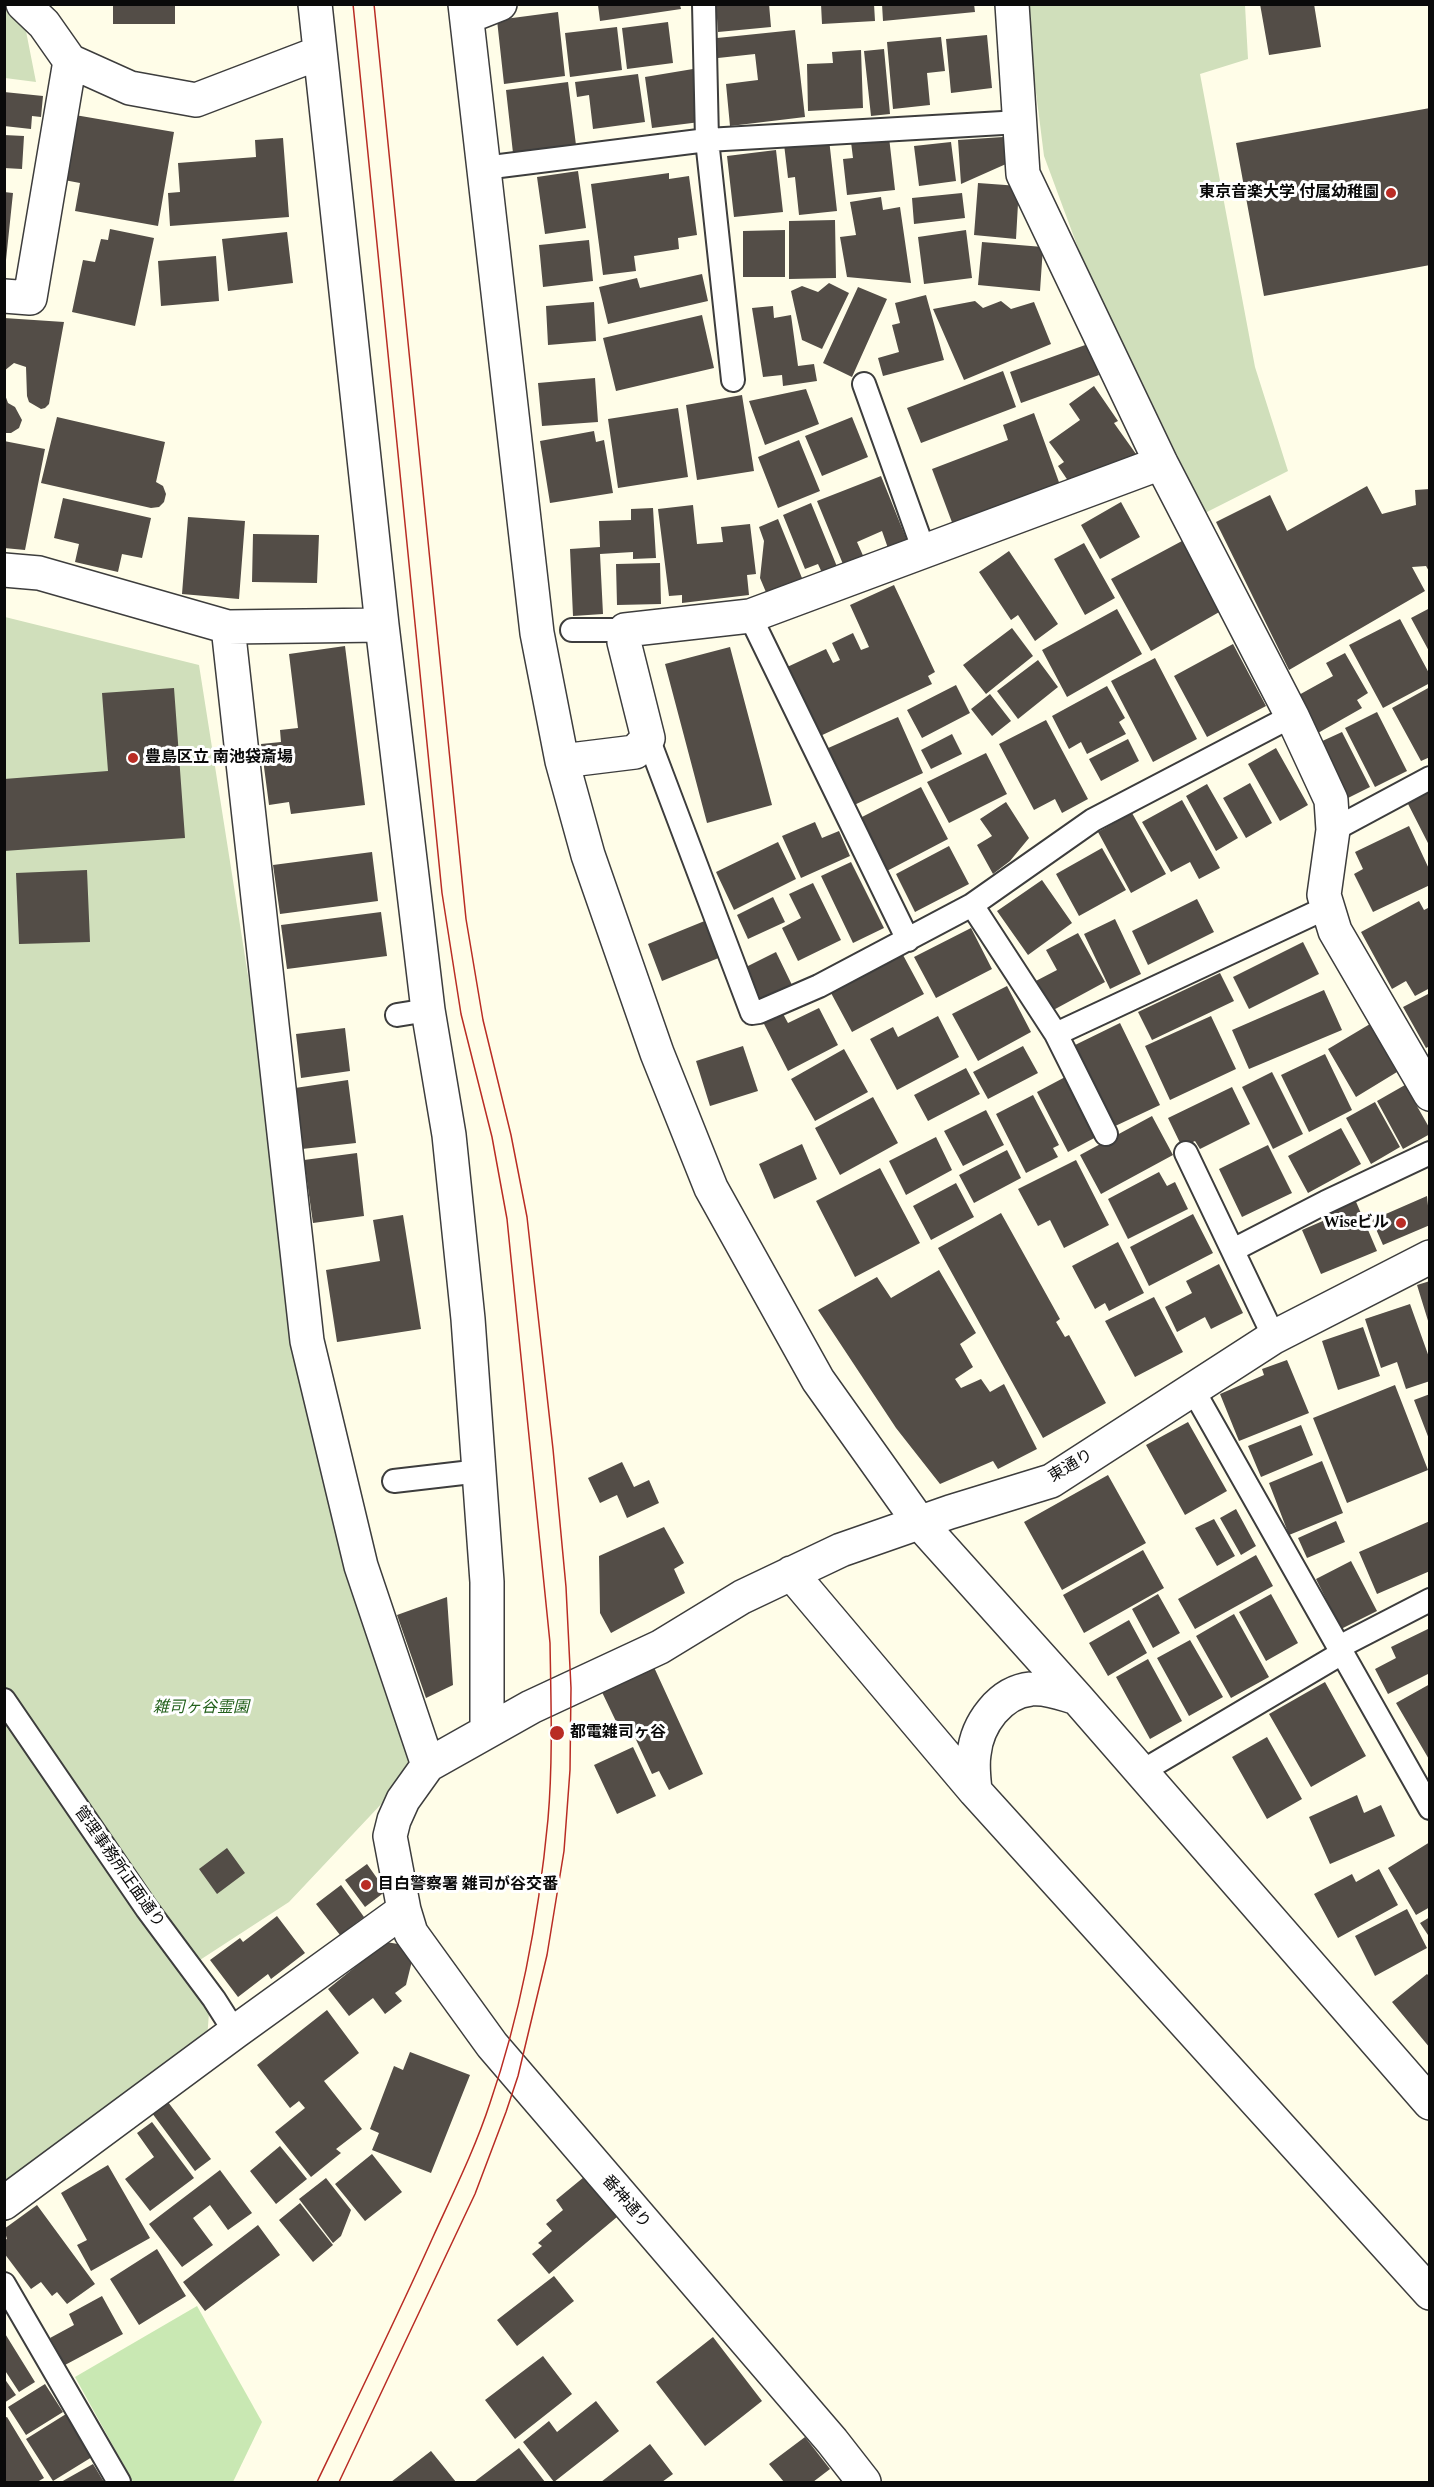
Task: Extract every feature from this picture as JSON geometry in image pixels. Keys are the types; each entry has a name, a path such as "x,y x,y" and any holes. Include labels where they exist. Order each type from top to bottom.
{"street":[{"path":"315,4 382,625 412,1013 449,1135 468,1319 487,1582 487,1731"},
{"path":"500,4 466,11 537,633 562,761 588,855 657,1053 711,1188 818,1380 920,1522 1077,1698 1430,2103"},
{"path":"1012,4 1023,174 1161,463 1292,716 1331,800 1333,830 1324,895 1335,931 1427,1082"},
{"path":"37,11 70,61 130,88 196,100 320,53"},
{"path":"4,296 30,298 70,61"},
{"path":"562,761 635,752 648,738 624,642 625,630 750,616 1161,463"},
{"path":"4,570 39,573 228,627 382,625"},
{"path":"228,627 307,1341 361,1566 428,1765"},
{"name":"東通り","path":"428,1765 487,1731 590,1678 660,1647 742,1597 841,1550 920,1522 1051,1481 1274,1336 1430,1257"},
{"path":"791,1573 975,1791 1430,2293"},
{"path":"975,1791 974,1754 978,1735 988,1714 1007,1697 1030,1689 1047,1689 1077,1698"},
{"name":"番神通り","path":"428,1765 403,1800 390,1836 404,1910 411,1933 492,2045 832,2441 864,2482"},
{"path":"4,2203 404,1910"}],"lane":[{"path":"704,4 707,140 733,380"},
{"path":"484,168 707,140 1020,122"},
{"path":"864,384 924,551"},
{"path":"750,616 908,940"},
{"path":"572,630 625,630"},
{"path":"648,738 752,1013 819,986 972,905 1093,820 1292,716"},
{"path":"1333,830 1430,778"},
{"path":"972,905 1056,1034 1107,1134"},
{"path":"1056,1034 1328,907"},
{"path":"1186,1153 1274,1336"},
{"path":"1233,1250 1326,1202 1430,1153"},
{"path":"1192,1388 1430,1808"},
{"path":"394,1481 480,1471"},
{"path":"1141,1772 1341,1650 1430,1600"},
{"name":"管理事務所正面通り","path":"4,1700 147,1909 214,1999 235,2032"},
{"path":"4,2284 119,2482"}],"green space":[{"path":"1025,5 1245,5 1248,59 1200,74 1255,367 1288,471 1205,513 1081,256 1044,156"},
{"path":"4,7 25,26 36,82 5,78"},
{"name":"雑司ヶ谷霊園","path":"5,617 199,665 313,1388 415,1761 402,1782 289,1902 180,1973 209,2013 207,2039 5,2182"},
{"path":"197,2306 262,2422 233,2482 133,2482 75,2377"}],"building":[{"path":"113,4 175,4 175,24 113,24"},
{"path":"716,4 769,4 771,27 718,32"},
{"path":"821,4 874,4 875,21 822,24"},
{"path":"882,4 974,4 975,12 883,21"},
{"path":"1260,4 1314,4 1321,47 1269,55"},
{"path":"598,5 680,5 681,9 600,21"},
{"path":"558,12 565,76 504,84 497,20"},
{"path":"668,22 673,63 627,69 622,28"},
{"path":"617,27 622,70 570,77 565,33"},
{"path":"795,30 805,117 730,126 726,84 758,80 755,54 718,58 717,38"},
{"path":"987,35 992,88 951,93 946,39"},
{"path":"941,37 945,71 927,73 930,105 893,109 887,42"},
{"path":"884,49 890,114 871,116 864,51"},
{"path":"861,50 863,108 808,111 807,64 833,63 832,52"},
{"path":"693,69 700,122 652,128 645,77"},
{"path":"638,74 645,122 593,129 589,95 577,97 575,82"},
{"path":"568,82 576,145 513,153 506,90"},
{"path":"4,92 43,96 41,117 32,116 31,129 4,126"},
{"path":"1430,108 1430,265 1264,296 1236,143"},
{"path":"75,115 174,132 158,226 75,211 80,183 64,180"},
{"path":"4,135 24,136 22,169 4,168"},
{"path":"889,137 895,190 847,195 843,159 853,158 851,142"},
{"path":"1003,137 1006,164 961,184 958,140"},
{"path":"283,138 289,217 170,226 168,193 180,192 178,163 256,157 255,140"},
{"path":"829,139 837,211 799,215 795,177 788,178 784,144"},
{"path":"951,142 956,181 919,186 914,146"},
{"path":"776,150 783,212 734,217 727,156"},
{"path":"578,171 586,228 545,234 537,177"},
{"path":"669,173 669,179 689,176 697,235 678,238 679,249 634,256 636,271 603,275 591,184"},
{"path":"978,183 1019,186 1016,239 974,235"},
{"path":"4,192 13,193 6,260 4,260"},
{"path":"962,193 965,218 914,224 912,198"},
{"path":"881,197 883,210 900,207 911,283 847,277 840,237 856,235 850,202"},
{"path":"835,220 836,278 789,279 789,221"},
{"path":"110,229 154,238 135,326 72,312 83,260 95,262 101,239 108,240"},
{"path":"785,230 785,277 743,277 743,231"},
{"path":"966,230 972,278 924,284 918,237"},
{"path":"287,232 293,283 228,291 222,239"},
{"path":"589,240 593,281 543,287 539,245"},
{"path":"982,242 1043,247 1040,291 978,285"},
{"path":"216,256 219,301 161,306 158,261"},
{"path":"702,274 708,301 608,324 599,287 637,278 640,288"},
{"path":"829,283 849,293 822,349 802,340 791,291 802,286 818,292"},
{"path":"858,287 887,299 852,377 823,363"},
{"path":"926,295 944,360 883,376 878,358 899,352 892,325 900,323 895,303"},
{"path":"975,301 983,308 1001,301 1011,309 1034,302 1051,344 964,380 933,309"},
{"path":"594,302 596,341 548,345 546,306"},
{"path":"773,306 774,318 791,315 798,366 814,364 817,381 783,386 782,375 763,377 752,308"},
{"path":"702,315 714,368 616,391 603,338"},
{"path":"4,318 64,322 49,404 45,408 41,409 29,402 26,367 14,363 4,371"},
{"path":"1088,344 1099,375 1021,403 1010,372"},
{"path":"1003,371 1016,407 921,443 907,408"},
{"path":"595,378 598,422 542,426 538,383"},
{"path":"1094,386 1118,421 1114,423 1136,454 1100,480 1073,488 1058,466 1064,462 1049,442 1080,420 1069,404"},
{"path":"806,389 819,424 765,445 749,401"},
{"path":"4,392 8,403 15,407 22,420 19,428 11,433 4,433"},
{"path":"742,395 754,471 697,480 686,405"},
{"path":"678,408 688,477 618,488 608,419"},
{"path":"1034,413 1060,485 953,525 932,469 1008,440 1003,425"},
{"path":"57,417 165,442 156,482 163,486 166,494 164,502 159,507 151,508 41,483"},
{"path":"852,417 868,457 822,476 805,436"},
{"path":"594,431 596,442 604,440 613,493 550,503 540,441"},
{"path":"799,440 820,491 778,508 758,457"},
{"path":"4,441 45,449 25,550 4,548"},
{"path":"881,476 908,543 889,551 882,531 857,542 865,560 845,569 817,501"},
{"path":"1367,486 1382,514 1416,505 1415,490 1430,489 1430,573 1426,566 1412,567 1425,591 1289,670 1216,522 1270,495 1287,531"},
{"path":"63,498 151,518 142,558 122,554 118,572 75,562 79,544 54,538"},
{"path":"1121,502 1140,537 1100,559 1081,525"},
{"path":"811,503 838,569 823,575 818,564 805,569 783,515"},
{"path":"693,505 697,544 723,542 721,527 750,524 756,574 747,575 749,595 682,603 682,595 669,596 658,509"},
{"path":"653,508 656,558 633,559 633,552 600,554 603,614 573,616 570,549 600,547 599,521 631,520 631,509"},
{"path":"188,517 245,521 239,599 182,594"},
{"path":"778,519 804,583 768,597 760,578 764,541 759,527"},
{"path":"253,534 319,535 317,583 252,582"},
{"path":"1182,541 1221,611 1151,651 1111,579"},
{"path":"1084,543 1115,598 1085,615 1054,559"},
{"path":"1009,551 1058,624 1035,641 1018,615 1011,620 979,572"},
{"path":"660,563 661,604 617,605 616,564"},
{"path":"894,585 935,672 928,676 932,684 818,737 785,668 826,649 833,663 840,660 832,643 853,633 861,650 869,647 850,605"},
{"path":"1430,608 1430,653 1411,618"},
{"path":"1117,609 1142,654 1067,697 1042,650"},
{"path":"1400,619 1430,675 1430,683 1383,708 1349,645"},
{"path":"1012,628 1033,656 986,694 963,665"},
{"path":"1233,644 1266,706 1207,737 1174,676"},
{"path":"345,646 365,805 291,814 289,802 269,805 261,744 281,742 280,730 298,728 289,654"},
{"path":"730,647 772,805 707,823 665,664"},
{"path":"1345,653 1368,693 1357,700 1362,708 1318,733 1297,696 1333,676 1326,663"},
{"path":"1155,658 1197,739 1153,762 1111,681"},
{"path":"1038,660 1058,687 1018,719 997,691"},
{"path":"956,685 970,713 922,738 907,710"},
{"path":"1107,686 1125,718 1119,722 1126,734 1087,754 1081,742 1069,749 1052,716"},
{"path":"1430,687 1430,757 1421,761 1392,708"},
{"path":"174,688 185,838 4,851 4,779 108,771 102,693"},
{"path":"990,694 1011,721 992,736 971,709"},
{"path":"1377,712 1407,771 1375,787 1345,728"},
{"path":"898,717 923,773 852,806 826,749"},
{"path":"1046,720 1088,799 1062,813 1055,799 1034,810 999,744"},
{"path":"1342,732 1370,787 1346,799 1318,743"},
{"path":"952,734 962,754 931,769 921,750"},
{"path":"1128,739 1139,761 1101,781 1089,759"},
{"path":"1276,748 1308,805 1280,821 1248,764"},
{"path":"986,753 1007,794 949,823 927,782"},
{"path":"1250,783 1272,823 1246,838 1223,798"},
{"path":"1207,784 1238,838 1216,851 1186,796"},
{"path":"921,787 948,839 885,872 858,819"},
{"path":"1430,790 1430,847 1407,802"},
{"path":"1182,800 1220,868 1199,879 1190,862 1171,872 1142,822"},
{"path":"1006,802 1029,838 1010,861 993,874 977,845 992,836 980,819"},
{"path":"1132,813 1166,874 1131,893 1098,832"},
{"path":"815,822 822,838 839,831 850,856 801,878 782,836"},
{"path":"1409,826 1430,871 1430,885 1373,912 1354,874 1363,869 1355,852"},
{"path":"778,842 796,879 734,910 716,872"},
{"path":"949,846 969,884 915,912 896,874"},
{"path":"1102,848 1126,890 1079,916 1056,874"},
{"path":"372,852 378,901 280,914 273,865"},
{"path":"851,862 884,928 853,943 821,876"},
{"path":"87,870 90,942 19,944 16,873"},
{"path":"1042,880 1072,923 1028,955 997,911"},
{"path":"813,883 841,940 798,961 782,928 801,918 789,894"},
{"path":"773,897 785,922 748,939 737,915"},
{"path":"1197,899 1214,932 1148,965 1132,931"},
{"path":"1419,901 1424,910 1430,907 1430,988 1415,996 1406,981 1392,989 1361,932"},
{"path":"381,912 387,956 287,969 281,925"},
{"path":"1115,919 1141,974 1110,989 1084,934"},
{"path":"707,920 721,957 662,981 648,944"},
{"path":"971,928 992,969 936,998 914,957"},
{"path":"1078,933 1105,982 1046,1014 1030,984 1057,970 1046,950"},
{"path":"1303,942 1319,974 1249,1009 1233,977"},
{"path":"776,952 792,985 758,1002 742,969"},
{"path":"903,955 924,994 852,1032 831,993"},
{"path":"1220,973 1234,1001 1152,1040 1138,1012"},
{"path":"1007,986 1031,1032 978,1061 952,1014"},
{"path":"1324,990 1342,1030 1249,1069 1232,1030"},
{"path":"1430,993 1430,1046 1426,1048 1403,1007"},
{"path":"819,1008 838,1045 788,1071 763,1022 782,1012 788,1023"},
{"path":"938,1016 959,1057 897,1090 870,1039 893,1027 898,1037"},
{"path":"1211,1016 1236,1069 1170,1100 1145,1046"},
{"path":"1120,1023 1160,1105 1111,1128 1073,1046"},
{"path":"1370,1024 1397,1072 1356,1097 1328,1049"},
{"path":"345,1028 350,1071 301,1078 296,1034"},
{"path":"743,1046 758,1091 710,1106 696,1061"},
{"path":"1023,1046 1038,1073 988,1099 973,1072"},
{"path":"844,1049 868,1092 815,1121 791,1079"},
{"path":"1325,1054 1352,1110 1309,1132 1281,1075"},
{"path":"966,1068 980,1094 928,1121 914,1095"},
{"path":"1272,1072 1303,1134 1273,1149 1242,1087"},
{"path":"1067,1076 1098,1136 1068,1152 1037,1092"},
{"path":"348,1080 356,1143 302,1149 295,1088"},
{"path":"1405,1085 1430,1129 1430,1134 1403,1149 1377,1101"},
{"path":"1232,1087 1250,1124 1200,1149 1195,1141 1182,1147 1168,1118"},
{"path":"1033,1095 1059,1145 1053,1148 1058,1157 1026,1173 996,1114"},
{"path":"873,1097 898,1143 840,1175 815,1128"},
{"path":"1375,1102 1400,1147 1371,1164 1346,1118"},
{"path":"986,1110 1004,1145 963,1166 944,1131"},
{"path":"1152,1116 1173,1155 1101,1194 1080,1155"},
{"path":"1341,1128 1361,1164 1308,1193 1288,1156"},
{"path":"936,1137 952,1170 906,1195 889,1161"},
{"path":"802,1144 817,1179 774,1199 759,1164"},
{"path":"1268,1145 1292,1193 1242,1217 1219,1169"},
{"path":"1007,1150 1021,1178 974,1203 959,1175"},
{"path":"357,1153 364,1216 313,1223 304,1160"},
{"path":"1076,1160 1109,1225 1064,1248 1050,1220 1038,1226 1018,1189"},
{"path":"880,1168 920,1243 855,1277 816,1201"},
{"path":"1159,1172 1167,1186 1175,1182 1188,1209 1128,1239 1108,1199"},
{"path":"956,1183 974,1217 931,1240 913,1206"},
{"name":"Wiseビル","path":"1427,1196 1430,1225 1383,1245 1372,1220"},
{"path":"1354,1197 1377,1251 1321,1274 1302,1230 1325,1220 1322,1211"},
{"path":"1001,1213 1060,1319 1056,1322 1065,1337 1069,1335 1106,1403 1043,1438 938,1248"},
{"path":"1193,1214 1213,1253 1149,1286 1130,1247"},
{"path":"403,1215 421,1329 337,1342 326,1270 380,1261 373,1220"},
{"path":"1118,1242 1144,1293 1109,1311 1105,1303 1095,1309 1072,1266"},
{"path":"1219,1264 1243,1313 1211,1329 1205,1317 1177,1332 1165,1307 1192,1293 1186,1281"},
{"path":"939,1270 976,1333 960,1344 973,1367 955,1379 961,1388 981,1379 990,1392 1004,1384 1037,1449 998,1469 993,1461 940,1484 896,1428 818,1310 877,1277 891,1298"},
{"path":"1430,1281 1430,1324 1429,1324 1417,1285"},
{"path":"1154,1297 1183,1352 1135,1377 1105,1321"},
{"path":"1410,1304 1430,1360 1430,1381 1406,1389 1397,1362 1381,1368 1365,1319"},
{"path":"1363,1327 1380,1376 1338,1390 1322,1341"},
{"path":"1287,1360 1309,1413 1239,1441 1220,1394 1264,1375 1262,1369"},
{"path":"1395,1385 1428,1470 1347,1503 1313,1418"},
{"path":"1430,1394 1430,1439 1429,1439 1414,1400"},
{"path":"1188,1422 1227,1491 1185,1515 1146,1445"},
{"path":"1301,1425 1313,1455 1261,1477 1248,1446"},
{"path":"1322,1461 1343,1513 1289,1535 1269,1483"},
{"path":"622,1462 634,1487 649,1480 659,1503 627,1518 617,1495 600,1503 588,1478"},
{"path":"1108,1475 1146,1543 1062,1590 1024,1522"},
{"path":"1236,1509 1256,1546 1241,1555 1220,1518"},
{"path":"1214,1519 1235,1556 1217,1566 1195,1528"},
{"path":"1336,1521 1345,1542 1307,1558 1298,1538"},
{"path":"1430,1521 1430,1571 1377,1594 1359,1552"},
{"path":"664,1527 684,1563 674,1569 685,1593 611,1633 600,1613 599,1556"},
{"path":"1143,1550 1164,1588 1084,1633 1063,1595"},
{"path":"1256,1555 1273,1586 1195,1629 1178,1599"},
{"path":"1351,1561 1377,1611 1341,1629 1316,1579"},
{"path":"1158,1594 1180,1633 1153,1648 1132,1609"},
{"path":"1271,1594 1298,1643 1266,1661 1239,1612"},
{"path":"447,1597 453,1685 426,1698 397,1615"},
{"path":"1234,1614 1269,1677 1231,1698 1196,1636"},
{"path":"1129,1620 1147,1653 1108,1676 1089,1643"},
{"path":"1430,1628 1430,1673 1388,1694 1375,1669 1396,1658 1391,1647"},
{"path":"1190,1640 1223,1697 1189,1716 1157,1658"},
{"path":"1148,1659 1182,1721 1150,1739 1116,1677"},
{"path":"653,1665 703,1774 669,1790 659,1771 652,1774 632,1731 623,1736 601,1690"},
{"path":"1325,1682 1366,1756 1311,1787 1269,1714"},
{"path":"1430,1684 1430,1761 1396,1703"},
{"path":"1267,1737 1302,1799 1267,1819 1232,1757"},
{"path":"633,1747 656,1796 617,1814 594,1765"},
{"path":"1357,1795 1364,1813 1381,1805 1395,1836 1330,1864 1309,1817"},
{"path":"1430,1842 1430,1907 1416,1915 1388,1868"},
{"path":"227,1848 245,1873 217,1894 199,1869"},
{"name":"目白警察署 雑司が谷交番","path":"367,1864 386,1891 365,1907 345,1880"},
{"path":"1379,1869 1398,1905 1338,1938 1314,1894 1352,1874 1356,1882"},
{"path":"341,1885 364,1917 340,1935 316,1904"},
{"path":"1407,1909 1427,1948 1375,1976 1355,1936"},
{"path":"277,1916 305,1953 271,1979 268,1974 238,1997 210,1960 240,1938 243,1942"},
{"path":"1430,1917 1430,1938 1420,1923"},
{"path":"386,1942 398,1944 412,1961 406,1985 395,1993 402,2001 385,2014 373,1998 349,2016 328,1989"},
{"path":"1427,1974 1430,1977 1430,2048 1392,2002"},
{"path":"327,2010 359,2053 324,2081 362,2129 336,2149 341,2153 311,2177 275,2132 305,2108 299,2101 290,2108 257,2065"},
{"path":"410,2052 470,2075 431,2173 372,2150 379,2133 370,2129 394,2066 403,2070"},
{"path":"168,2102 211,2159 195,2171 152,2113"},
{"path":"152,2122 194,2178 150,2211 125,2179 154,2157 137,2133"},
{"path":"280,2146 307,2179 276,2204 250,2171"},
{"path":"372,2154 402,2192 365,2221 335,2184"},
{"path":"108,2165 150,2238 91,2271 77,2245 87,2240 61,2193"},
{"path":"220,2170 252,2213 228,2230 210,2205 193,2218 213,2245 182,2267 149,2224"},
{"path":"584,2177 617,2217 549,2274 532,2254 542,2246 538,2243 552,2231 546,2224 563,2210 556,2200"},
{"path":"326,2178 351,2210 341,2236 333,2243 299,2199"},
{"path":"300,2203 333,2245 313,2262 279,2220"},
{"path":"37,2205 95,2284 67,2304 57,2292 52,2296 41,2282 31,2289 4,2253 4,2240 7,2239 4,2229"},
{"path":"258,2225 280,2255 205,2311 183,2282"},
{"path":"157,2249 186,2296 139,2325 110,2279"},
{"path":"554,2276 574,2301 517,2346 497,2320"},
{"path":"102,2296 123,2334 65,2365 50,2338 74,2325 69,2314"},
{"path":"4,2332 35,2382 19,2392 4,2369"},
{"path":"713,2337 762,2401 705,2446 656,2382"},
{"path":"543,2356 572,2394 515,2439 485,2400"},
{"path":"4,2378 16,2395 4,2403"},
{"path":"45,2384 63,2412 26,2435 8,2407"},
{"path":"596,2401 619,2431 554,2482 523,2442 549,2421 557,2432"},
{"path":"66,2414 92,2457 53,2481 26,2439"},
{"path":"7,2417 44,2478 37,2482 4,2482 4,2418"},
{"path":"805,2437 830,2469 813,2482 784,2482 769,2464"},
{"path":"650,2444 673,2474 662,2482 601,2482"},
{"path":"519,2448 545,2482 474,2482"},
{"path":"431,2451 456,2482 391,2482"},
{"path":"93,2464 104,2482 61,2482"}],"tram line":[{"path":"317,2482 463,2171 484,2120 501,2069 520,1999 540,1891 550,1797 551,1753 550,1643 507,1219 492,1137 461,1014 442,893 353,4"},
{"path":"339,2482 475,2194 518,2076 547,1955 564,1851 570,1770 571,1688 566,1587 553,1449 527,1217 511,1135 483,1020 466,919 374,4"}],"place":[{"name":"東京音楽大学 付属幼稚園","path":"1391,193"},
{"name":"豊島区立 南池袋斎場","path":"133,758"},
{"name":"Wiseビル","path":"1401,1223"},
{"name":"都電雑司ヶ谷","path":"557,1733"},
{"name":"目白警察署 雑司が谷交番","path":"366,1885"}]}
